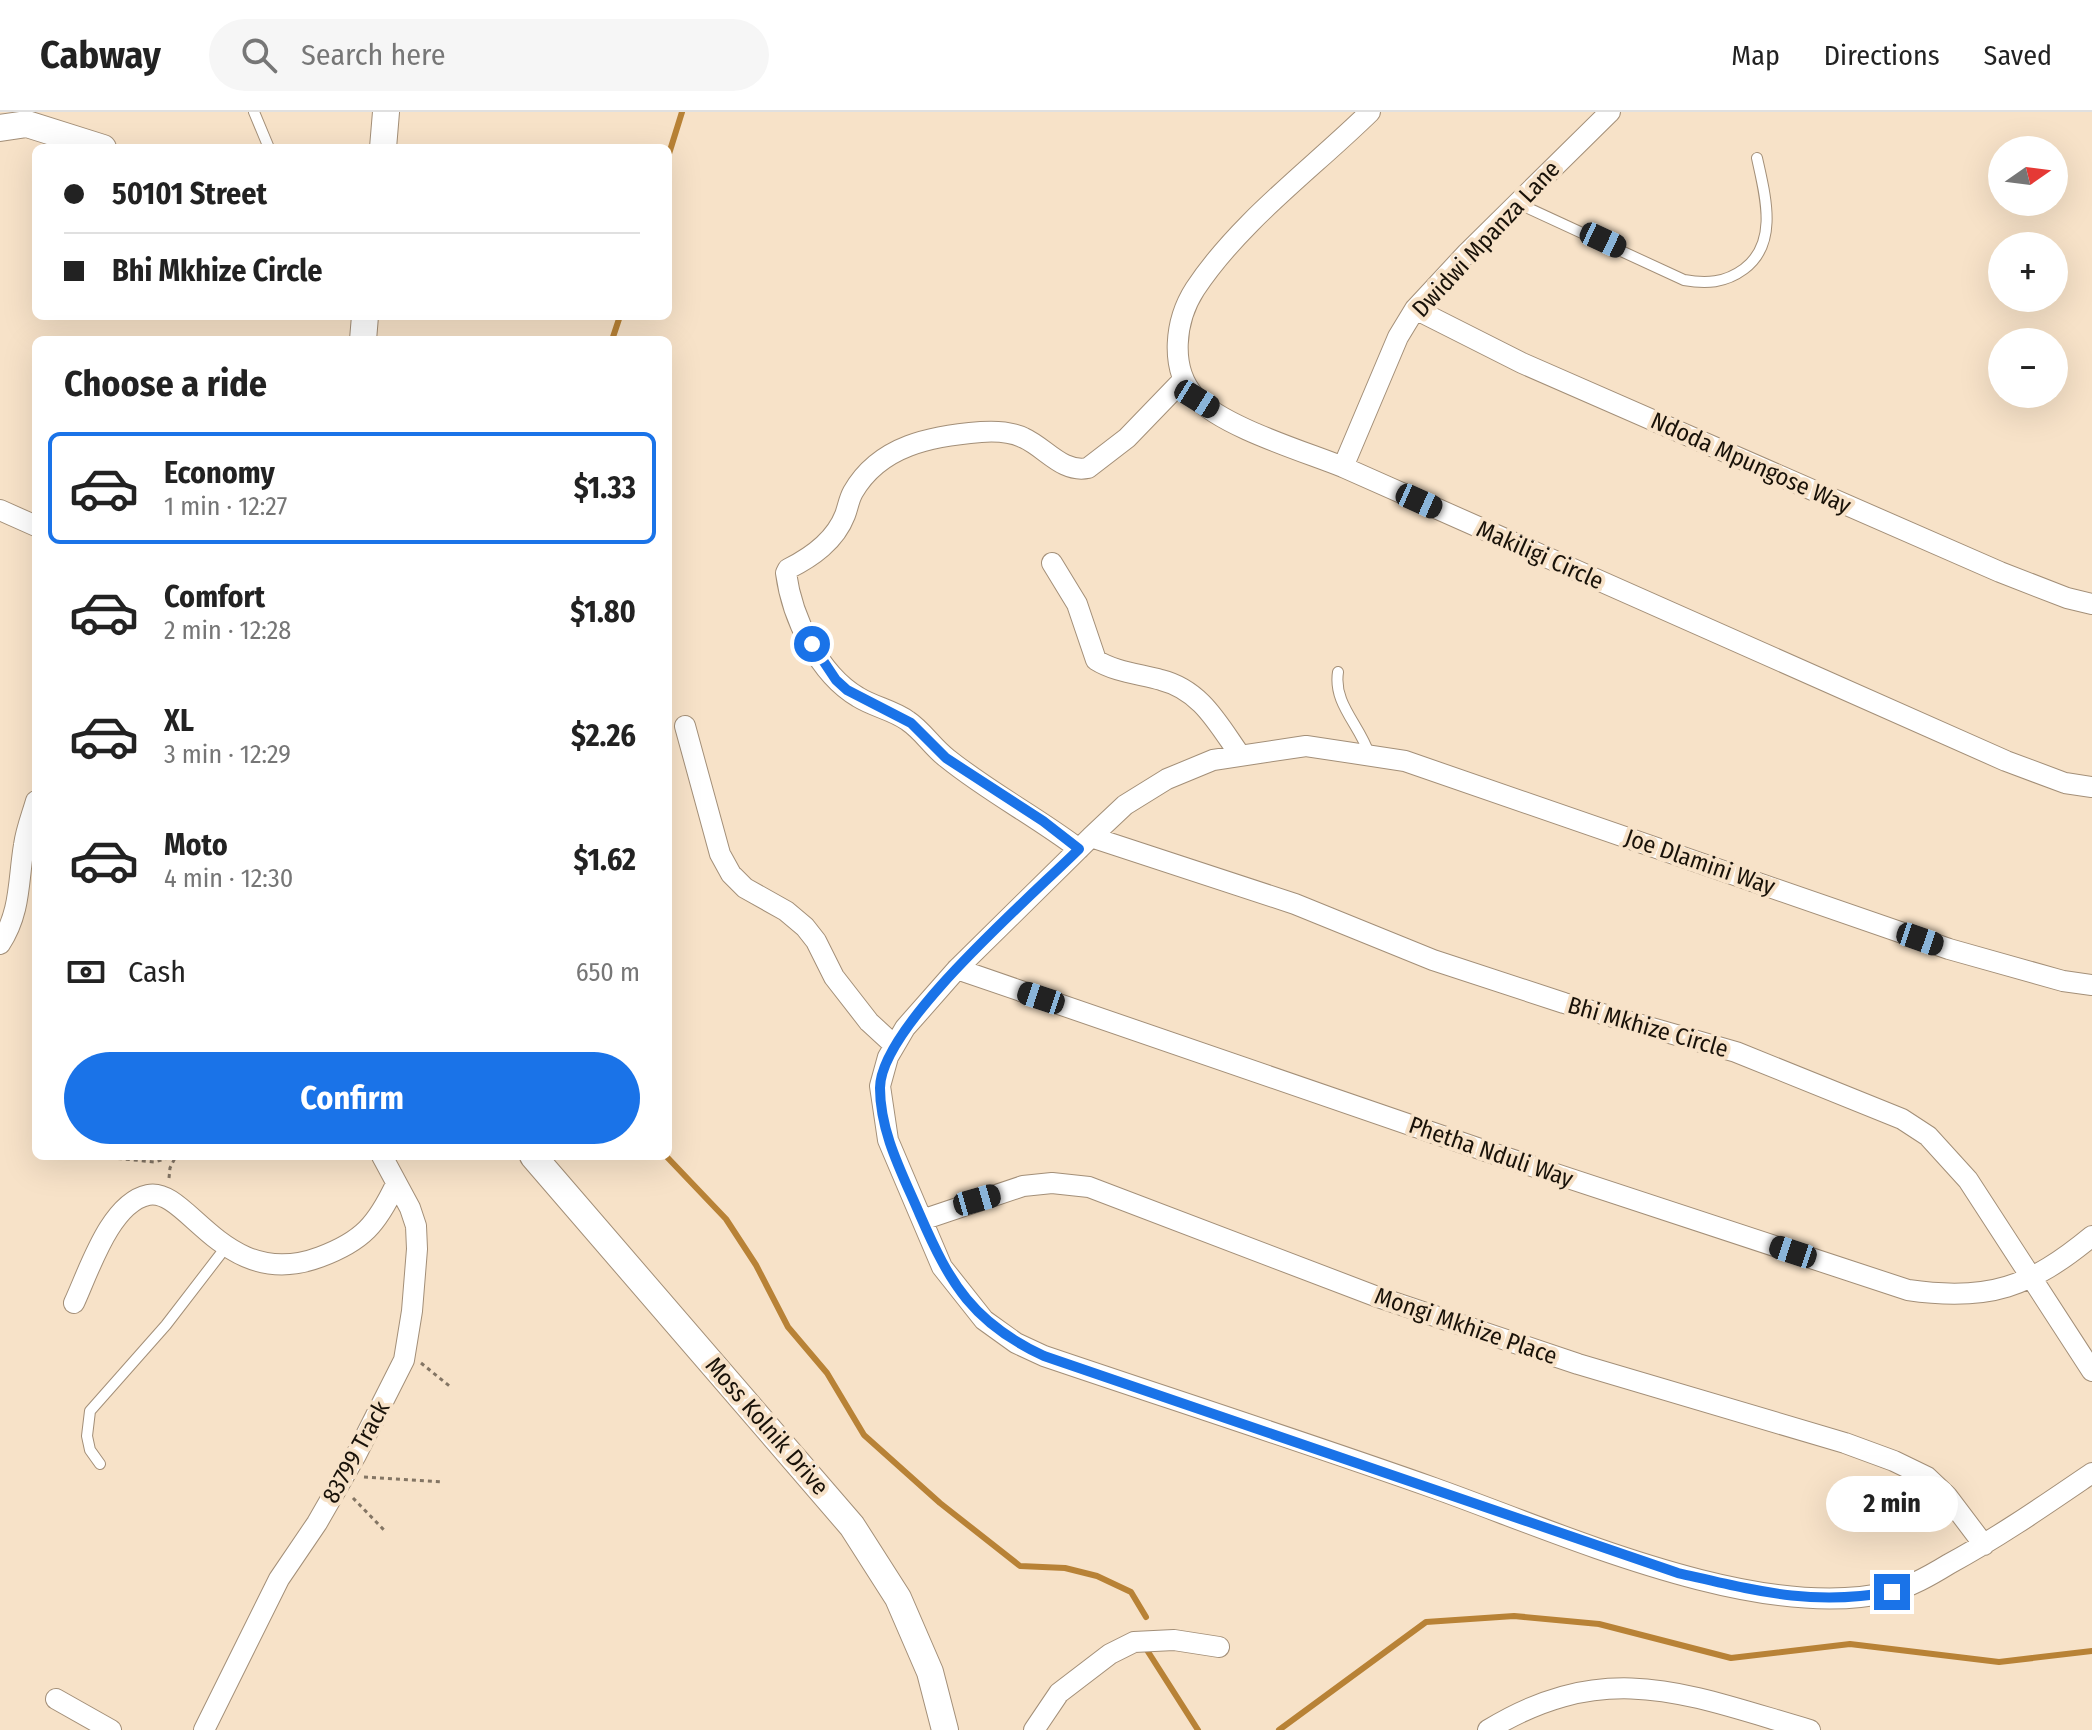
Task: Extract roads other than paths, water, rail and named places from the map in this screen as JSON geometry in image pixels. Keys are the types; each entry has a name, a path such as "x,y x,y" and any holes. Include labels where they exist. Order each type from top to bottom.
{"main road":[{"path":"383,144 386,112"},
{"path":"0,128 27,124 90,144"},
{"name":"Moss Kolnik Drive","path":"536,1160 852,1526 898,1598 930,1672 945,1730"}],"street":[{"path":"1183,380 1177,357 1182,321 1194,292 1222,254 1370,112"},
{"name":"Dwidwi Mpanza Lane","path":"1343,467 1398,337 1415,309 1610,112"},
{"name":"Ndoda Mpungose Way","path":"1415,309 1522,363 1930,542 2000,572 2092,604"},
{"name":"Makiligi Circle","path":"1183,380 1197,399 1239,425 1343,467 2006,761 2065,783 2092,787"},
{"name":"Bhi Mkhize Circle","path":"1183,380 1127,438 1088,468 1072,469 1027,439 1004,433 948,435 893,451 863,477 851,494 835,532 816,553 788,569 793,605 820,659 847,690 911,723 946,758 1043,821 1085,843 1295,904 1433,960 1564,1003 1736,1052 1902,1119 1928,1136 1958,1167 2092,1371"},
{"path":"0,510 32,524"},
{"path":"1052,563 1077,604 1096,660 1109,667 1166,681 1189,691 1203,702 1240,755 1213,760 1167,779 1125,805 957,969 894,1045 880,1086 888,1140 942,1267 984,1320 1016,1343 1044,1356 1678,1573 1756,1591 1806,1598 1847,1600 1892,1592 1984,1545 2092,1473"},
{"path":"685,726 720,854 731,874 745,888 786,911 805,927 840,986 869,1022 894,1045"},
{"name":"Joe Dlamini Way","path":"1240,755 1306,746 1405,761 1949,949 2063,981 2092,985"},
{"path":"0,944 13,925 21,885 24,845 32,816"},
{"name":"Phetha Nduli Way","path":"957,969 1483,1150 1908,1290 1961,1294 2012,1287 2032,1279"},
{"name":"83799 Track","path":"204,1730 279,1579 342,1479 394,1384 406,1351 417,1238 410,1208 384,1160"},
{"name":"Mongi Mkhize Place","path":"922,1220 1023,1186 1052,1183 1089,1187 1375,1296 1578,1364 1845,1443 1894,1461 1927,1477 1947,1496 1984,1545"},
{"path":"74,1303 115,1217 127,1204 141,1197 150,1194 169,1197 203,1231 226,1247 274,1266 301,1264 330,1254 370,1230 396,1184"},
{"path":"2032,1279 2092,1236"},
{"path":"1034,1730 1059,1693 1110,1654 1134,1642 1174,1640 1219,1647"},
{"path":"1488,1730 1545,1703 1596,1689 1625,1686 1663,1689 1810,1730"},
{"path":"56,1699 111,1730"}],"lane":[{"path":"254,112 267,144"},
{"path":"1517,203 1684,280 1704,283 1737,274 1753,262 1763,249 1767,228 1765,193 1757,158"},
{"path":"1338,672 1340,703 1357,725 1369,754"},
{"path":"100,1464 90,1450 87,1436 90,1411 166,1325 226,1247"}],"waterway":[{"path":"672,144 682,112"},
{"path":"613,336 619,320"},
{"path":"670,1160 726,1219 756,1265 788,1327 827,1373 864,1435 940,1503 1020,1566 1065,1568 1097,1576 1131,1592 1146,1617"},
{"path":"1279,1730 1426,1622 1514,1616 1599,1624 1731,1658 1850,1644 1999,1662 2092,1651"},
{"path":"1145,1647 1198,1730"}]}
